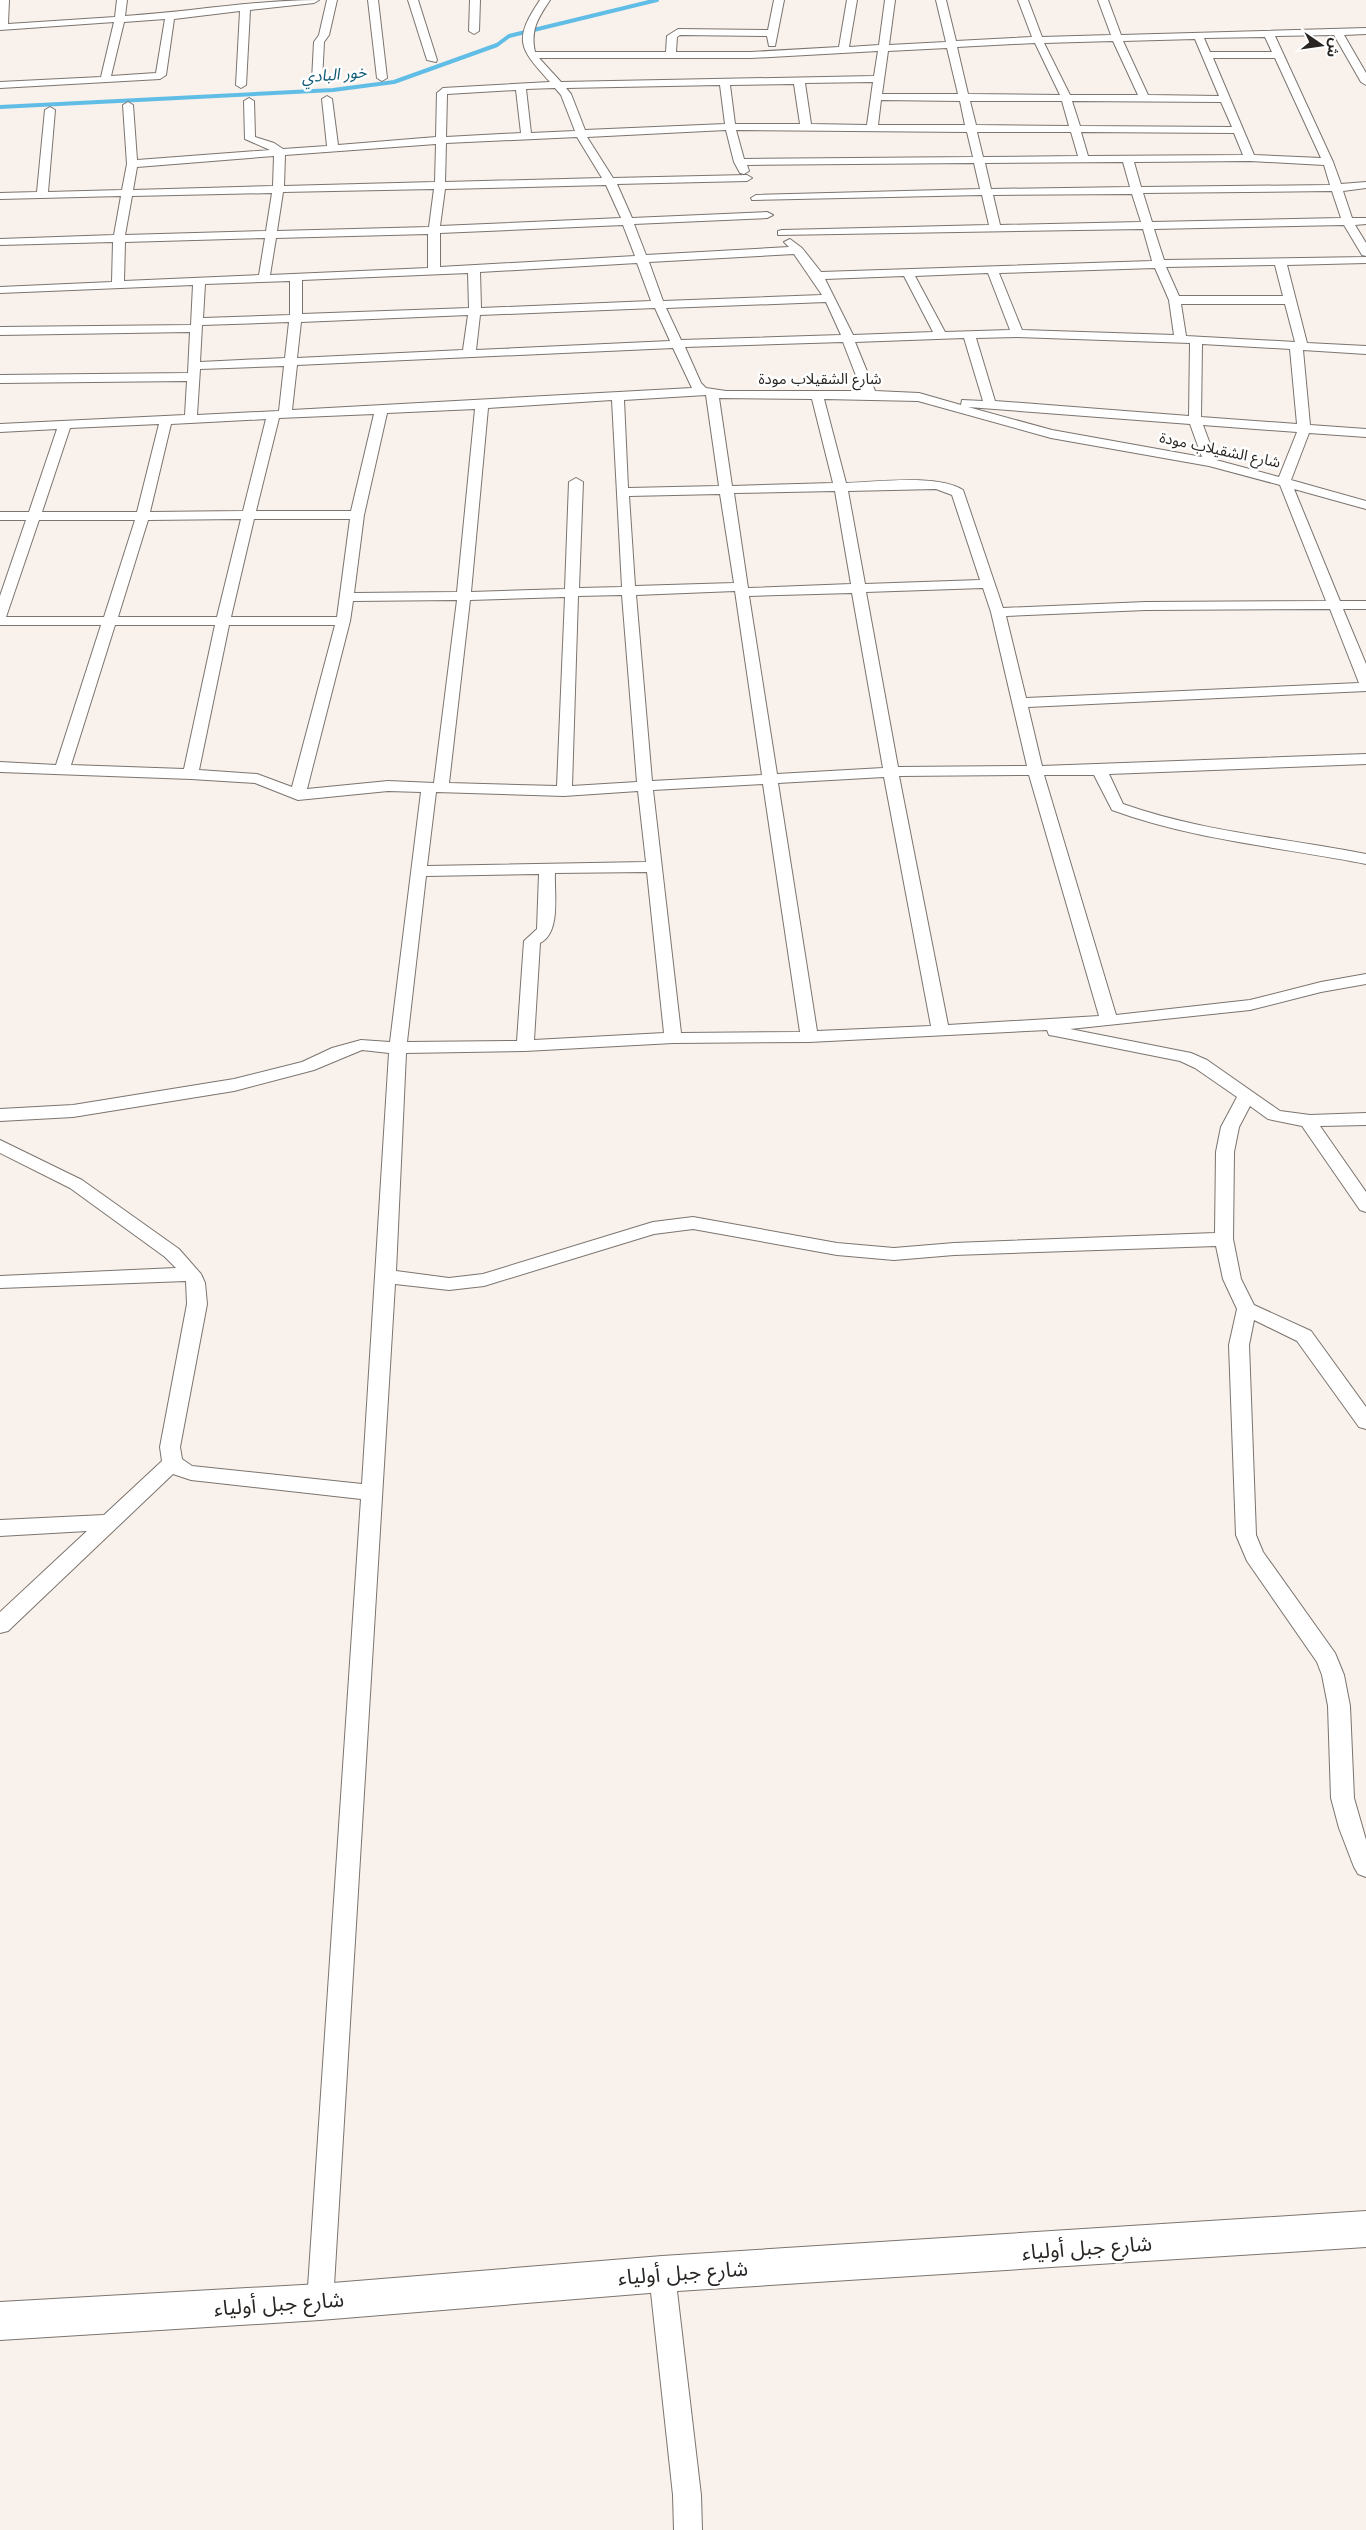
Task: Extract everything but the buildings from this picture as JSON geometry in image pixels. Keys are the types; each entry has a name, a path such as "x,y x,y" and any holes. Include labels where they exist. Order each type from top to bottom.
{"highway":[{"name":"شارع جبل أولياء","path":"0,2321 320,2302 662,2274 1032,2252 1366,2228"}],"street":[{"path":"4,0 2,27 170,16 186,11 245,8 314,0"},
{"path":"105,80 120,19 122,0"},
{"path":"317,80 319,42 324,35 332,0"},
{"path":"373,0 382,78"},
{"path":"413,0 432,60"},
{"path":"474,31 475,0"},
{"path":"545,0 530,22 528,39 531,55 566,94 579,132 611,183 628,222 658,303 696,385 707,392 726,490 742,590 809,1036"},
{"path":"772,0 779,0 772,33 772,53"},
{"path":"844,50 852,0"},
{"path":"872,127 878,97 890,0"},
{"path":"941,0 994,228"},
{"path":"1024,0 1038,40 1066,97 1084,159"},
{"path":"1103,0 1117,38 1144,98"},
{"path":"241,85 245,8"},
{"path":"0,84 105,80 156,77 161,75 170,16"},
{"path":"434,271 434,230 440,185 442,93 447,90 521,86 799,80 824,66 844,50 883,47 1038,40 1366,31"},
{"path":"671,54 672,36 678,32 772,33"},
{"path":"1338,33 1366,82"},
{"path":"1269,35 1328,162 1346,221 1366,253"},
{"path":"1198,37 1250,158"},
{"path":"531,55 671,54 751,56 772,53 879,79"},
{"path":"1206,55 1278,55"},
{"path":"799,80 806,127"},
{"path":"725,82 731,127 739,162 756,198 817,276 847,338 870,395"},
{"path":"521,86 526,135"},
{"path":"878,97 1224,99"},
{"path":"328,100 332,148"},
{"path":"248,101 250,139 270,145 280,152"},
{"path":"118,286 119,238 132,164 128,105"},
{"path":"42,195 50,110"},
{"path":"132,164 441,140 579,132 731,127 1239,130"},
{"path":"264,279 278,190 280,152"},
{"path":"1127,158 1159,264 1175,300 1180,339"},
{"path":"739,162 1250,158 1328,162"},
{"path":"0,196 440,185 611,183 748,178"},
{"path":"756,198 986,192 1335,188 1366,185"},
{"path":"0,242 434,230 767,214"},
{"path":"782,233 1366,221"},
{"path":"0,290 199,283 798,250"},
{"path":"817,276 1159,264 1366,260"},
{"path":"1280,261 1291,300 1299,345 1304,429 1284,480 1366,682"},
{"path":"469,354 475,310 474,269"},
{"path":"992,269 1017,333"},
{"path":"907,272 941,336"},
{"path":"191,774 222,623 249,516 280,414 296,317 296,278"},
{"path":"191,418 199,283"},
{"path":"0,332 198,325 296,317 828,298"},
{"path":"1175,300 1291,300"},
{"path":"0,379 193,372 290,362 678,344 1017,333 1180,339 1366,350"},
{"path":"969,336 990,404"},
{"path":"1196,341 1195,420 1210,462"},
{"name":"شارع الشقيلاب مودة","path":"618,397 707,392 870,395 929,400 1052,434 1210,462 1284,480 1366,505"},
{"path":"817,394 841,488 891,772 940,1030"},
{"path":"0,428 618,397 622,492 644,788 655,867 673,1038"},
{"path":"929,400 1366,433"},
{"path":"320,2302 370,1492 386,1276 398,1048 420,871 435,787 464,596 482,405"},
{"path":"298,795 343,621 356,515 381,410"},
{"path":"62,769 143,515 166,420"},
{"path":"0,616 65,425"},
{"path":"564,791 570,592 576,482"},
{"path":"622,492 936,485 950,488 958,493 998,612 1035,769 1109,1021"},
{"path":"0,516 356,515"},
{"path":"347,597 988,584"},
{"path":"998,612 1146,606 1366,605"},
{"path":"0,621 222,623 343,621"},
{"path":"1019,703 1366,687"},
{"path":"0,767 191,774 257,779 298,795 388,786 564,791 644,788 891,772 1035,769 1099,770 1366,760"},
{"path":"1099,770 1117,807 1137,815 1196,829 1366,860"},
{"path":"420,871 655,867"},
{"path":"525,1046 532,942 540,937 545,929 547,869"},
{"path":"0,1115 73,1111 234,1085 308,1066 338,1052 361,1045 398,1048 525,1046 673,1038 809,1036 1109,1021 1250,1006 1320,986 1353,983 1366,979"},
{"path":"1029,1026 1178,1055 1201,1064 1274,1115 1297,1121 1366,1119"},
{"path":"1247,1095 1230,1127 1225,1152 1224,1239 1232,1279 1247,1309 1304,1336 1366,1422"},
{"path":"1307,1120 1366,1206"},
{"path":"0,1146 76,1184 172,1254 192,1274 196,1284 196,1304 170,1447 169,1456 172,1463 180,1470 191,1473 370,1492"},
{"path":"386,1276 449,1284 484,1280 645,1230 693,1224 838,1250 894,1254 954,1249 1224,1239"},
{"path":"0,1282 192,1274"},
{"path":"1247,1309 1239,1345 1246,1535 1254,1555 1327,1658 1334,1675 1339,1692 1341,1789 1347,1822 1366,1867"},
{"path":"0,1625 172,1463"},
{"path":"0,1528 110,1522"},
{"path":"662,2274 687,2495 688,2530"}],"waterway":[{"name":"خور البادي","path":"0,107 333,90 394,82 497,45 509,36 657,0"}]}
